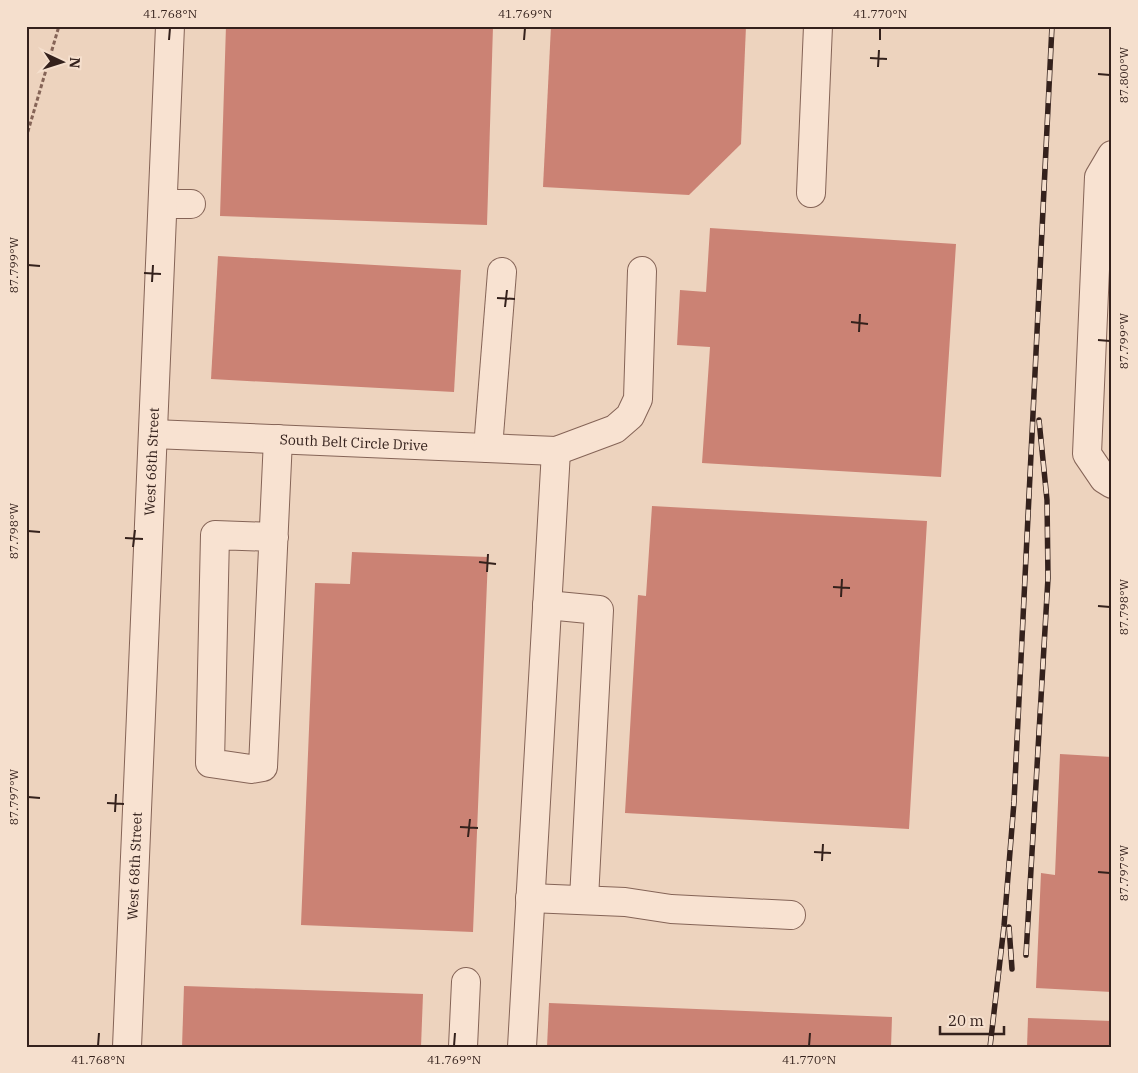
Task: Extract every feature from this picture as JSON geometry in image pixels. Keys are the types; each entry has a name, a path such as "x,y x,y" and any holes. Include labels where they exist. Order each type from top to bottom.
{"street":[{"name":"West 68th Street","path":"127,1047 170,26"},
{"path":"811,193 818,26"},
{"path":"1112,155 1099,177 1087,454 1104,479 1112,484"},
{"path":"163,204 191,204"},
{"path":"522,1047 556,451 615,429 630,416 638,398 642,271"},
{"path":"488,448 502,272"},
{"name":"South Belt Circle Drive","path":"153,434 556,451"},
{"path":"274,537 215,535 210,763 251,769 263,767 274,537 278,439"},
{"path":"547,605 599,610 584,899"},
{"path":"530,898 584,899 625,902 671,909 791,915"},
{"path":"463,1047 466,982"}],"path":[{"path":"26,138 59,26"}],"building":[{"path":"226,26 493,26 487,225 220,216"},
{"path":"551,26 746,26 741,144 689,195 543,187"},
{"path":"710,228 956,244 941,477 702,463 710,347 677,345 680,290 706,292"},
{"path":"218,256 461,270 454,392 211,379"},
{"path":"652,506 927,521 909,829 625,813 638,595 646,596"},
{"path":"352,552 488,557 473,932 301,925 315,583 350,584"},
{"path":"1060,754 1112,757 1112,992 1036,988 1041,873 1055,875"},
{"path":"184,986 423,994 421,1047 182,1047"},
{"path":"549,1003 892,1017 891,1047 547,1047"},
{"path":"1028,1018 1112,1021 1112,1047 1027,1047"}],"railway":[{"path":"990,1047 1004,926 1014,802 1052,26"},
{"path":"1026,955 1048,578 1047,500 1039,420"},
{"path":"1009,927 1012,969"}]}
